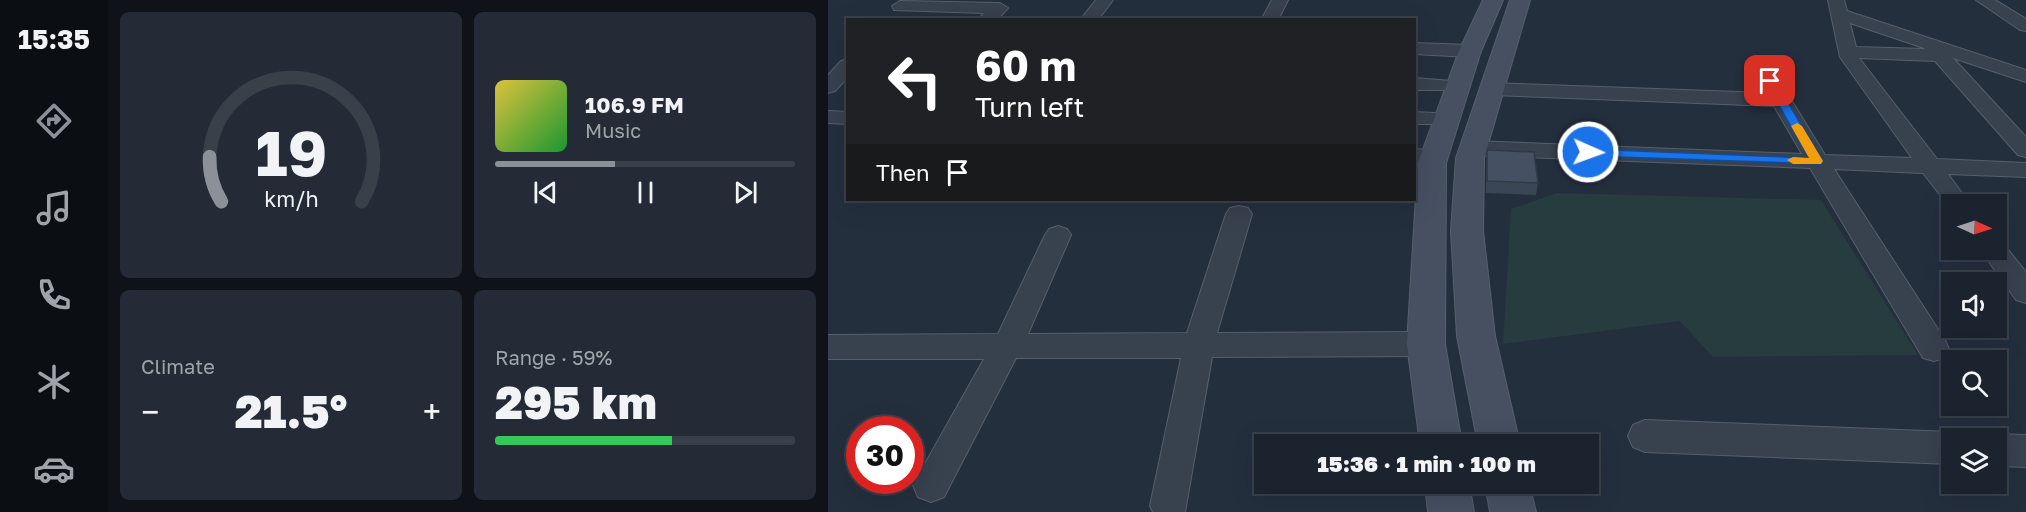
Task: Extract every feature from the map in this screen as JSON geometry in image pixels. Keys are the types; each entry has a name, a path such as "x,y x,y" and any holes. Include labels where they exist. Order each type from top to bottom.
{"main road":[{"path":"1440,434 1426,344 1431,163 1424,156 1446,119 1470,51 1493,0"},
{"path":"1497,434 1476,336 1467,231 1470,158 1520,0"},
{"path":"1449,494 1451,512"},
{"path":"1509,494 1513,512"}],"street":[{"path":"1090,18 1105,0"},
{"path":"1270,18 1280,0"},
{"path":"1984,0 2026,26"},
{"path":"890,18 902,3 1000,8 988,18"},
{"path":"1838,7 1936,50 2026,76"},
{"path":"1838,7 1852,64 1950,194"},
{"path":"1416,48 1470,51"},
{"path":"1848,52 1936,50 2026,150"},
{"path":"1759,62 1817,161 1934,350"},
{"path":"828,87 846,67"},
{"path":"1416,84 1458,86"},
{"path":"1492,89 1781,100"},
{"path":"828,117 846,118"},
{"path":"1416,118 1446,119"},
{"path":"1473,148 2026,170"},
{"path":"1169,506 1199,343 1239,214"},
{"path":"932,485 1007,346 1058,235"},
{"path":"2001,260 2026,292"},
{"path":"828,347 1199,343 1426,344"},
{"path":"1645,436 1941,448"},
{"path":"2007,451 2026,452"}],"green space":[{"path":"1557,193 1821,200 1918,355 1713,357 1680,321 1503,344 1511,209"}],"building":[{"path":"1487,150 1534,152 1538,183 1487,181"}],"slow traffic":[{"path":"1793,160 1817,161 1797,126"}],"route":[{"path":"1588,152 1817,161 1770,81"}]}
